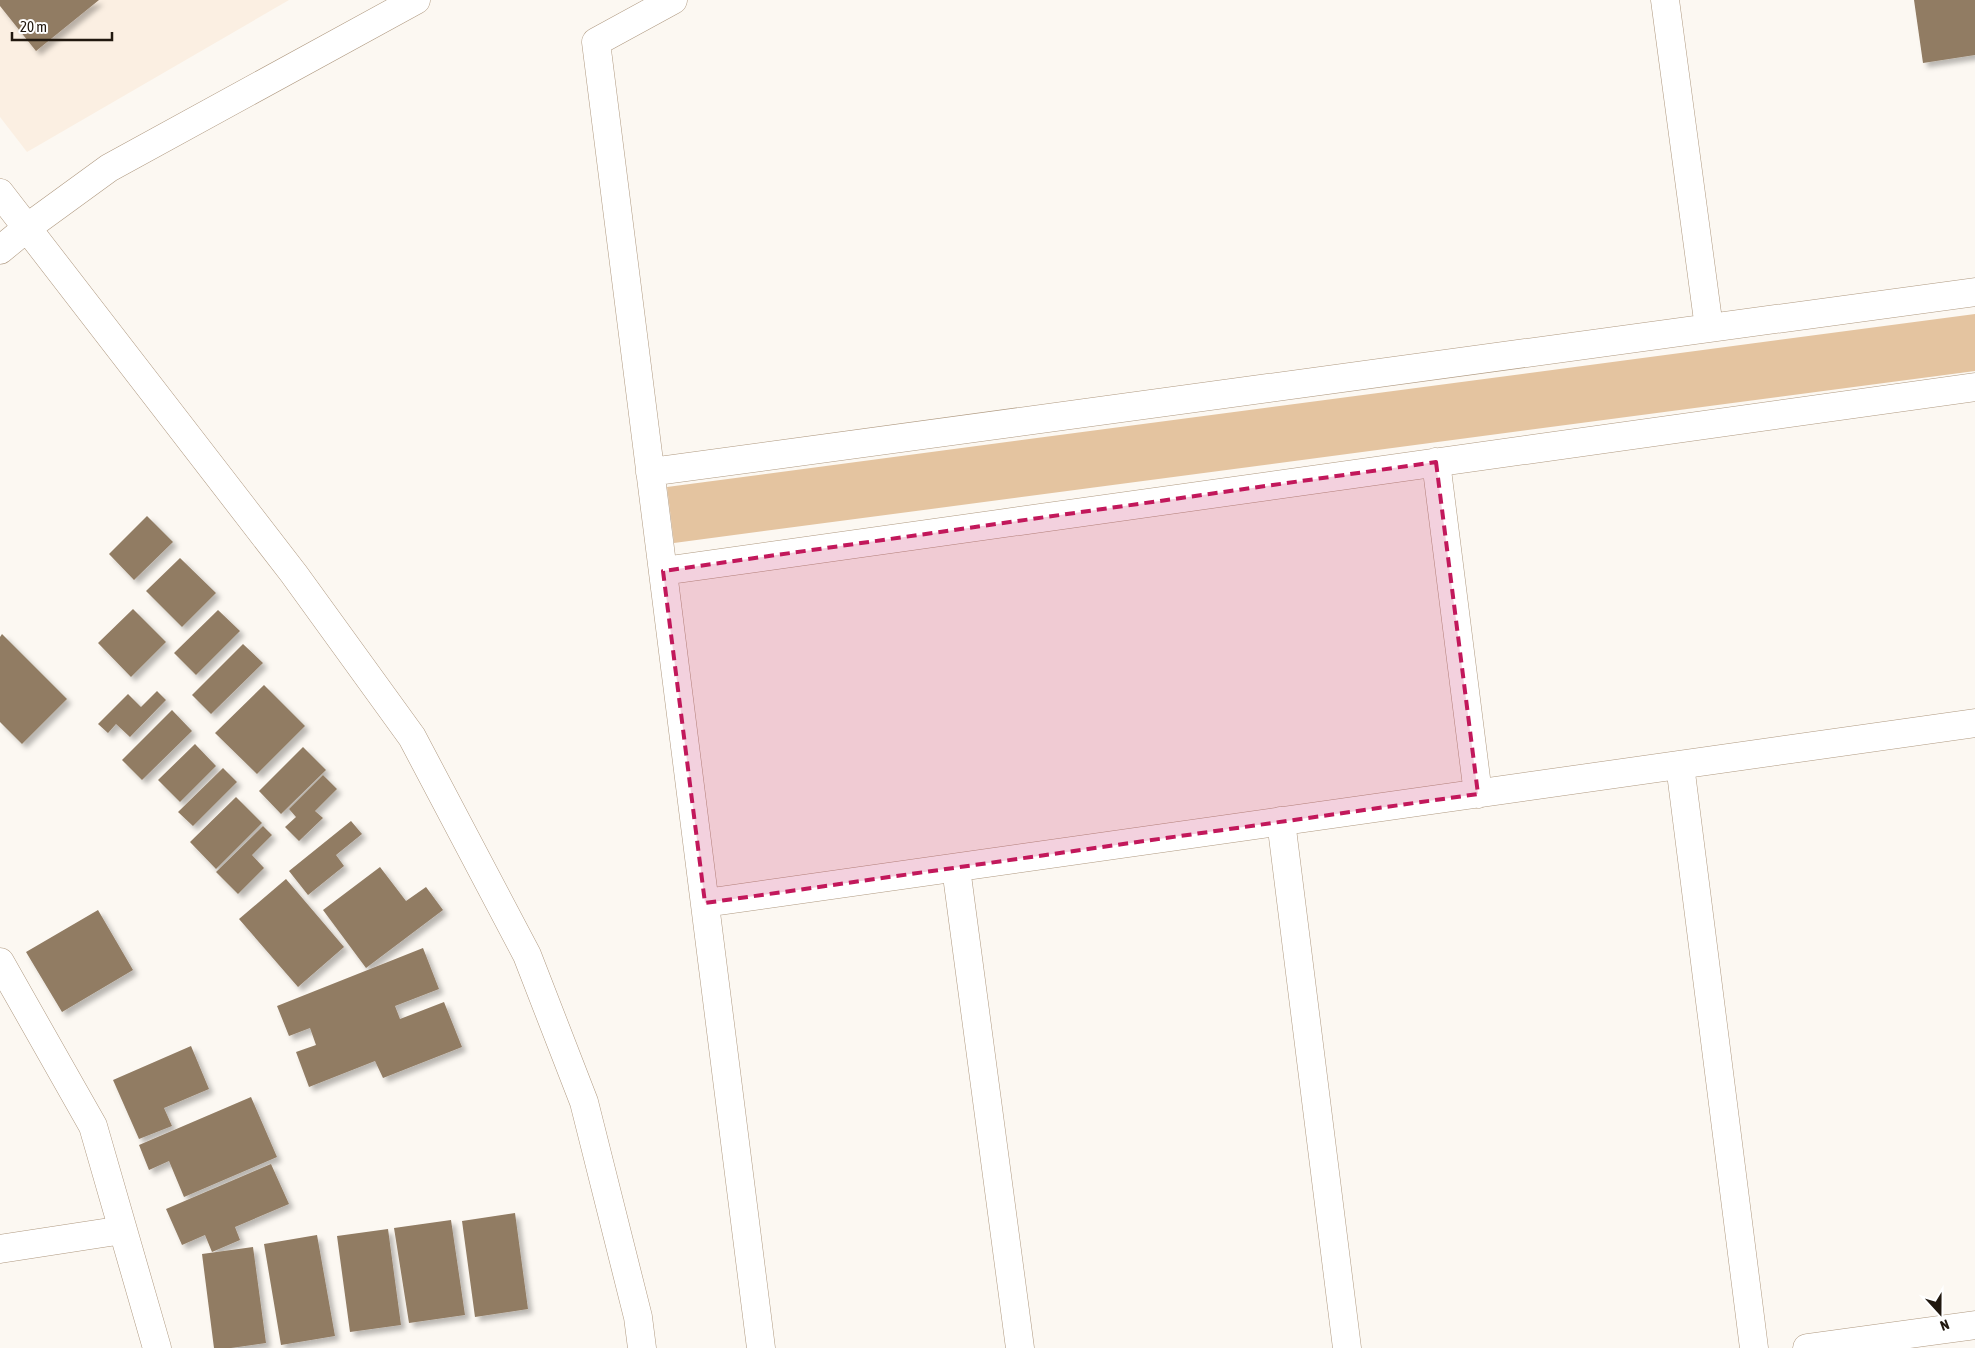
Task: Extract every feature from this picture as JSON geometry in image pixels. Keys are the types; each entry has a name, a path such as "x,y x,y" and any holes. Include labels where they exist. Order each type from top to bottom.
{"street":[{"path":"0,250 28,227 109,168 416,0"},
{"path":"673,0 596,42 761,1348"},
{"path":"1665,0 1709,328"},
{"path":"0,193 294,574 412,737 527,955 584,1102 638,1317 642,1348"},
{"path":"650,472 1975,292"},
{"path":"663,571 1975,387"},
{"path":"1436,462 1478,794"},
{"path":"705,903 1975,723"},
{"path":"1680,765 1754,1348"},
{"path":"1281,822 1347,1348"},
{"path":"956,868 1020,1348"},
{"path":"0,962 93,1126 157,1348"},
{"path":"0,1249 123,1230"},
{"path":"1819,1347 1975,1325"}],"highlighted area":[{"path":"1436,462 1478,794 705,903 663,571"}],"shaded area":[{"path":"0,0 289,0 27,152 0,117"},
{"path":"1975,314 1975,371 674,543 667,487"}],"building":[{"path":"0,0 99,0 36,51 0,6"},
{"path":"1914,0 1975,0 1975,55 1923,63"},
{"path":"147,516 173,542 134,580 109,554"},
{"path":"180,558 216,593 182,627 146,591"},
{"path":"133,609 166,642 131,677 98,643"},
{"path":"218,610 240,631 196,675 174,653"},
{"path":"2,634 67,699 22,744 0,722 0,637"},
{"path":"243,644 263,663 211,714 192,695"},
{"path":"264,685 305,726 257,774 215,733"},
{"path":"157,691 166,700 130,737 116,724 108,733 98,724 128,694 141,707"},
{"path":"172,710 192,731 142,780 122,760"},
{"path":"195,744 216,766 180,802 158,780"},
{"path":"303,747 326,770 281,814 259,791"},
{"path":"223,768 237,782 193,826 178,812"},
{"path":"323,775 337,789 315,811 323,818 299,841 285,827 296,817 289,809"},
{"path":"236,797 262,823 216,869 190,842"},
{"path":"351,821 362,834 336,855 344,866 308,895 289,871"},
{"path":"263,826 272,835 252,855 264,868 238,894 216,872"},
{"path":"380,867 406,901 426,887 443,910 366,968 323,910"},
{"path":"286,879 344,947 298,987 239,919"},
{"path":"98,910 133,970 62,1012 26,952"},
{"path":"423,948 439,989 395,1006 400,1019 444,1002 462,1047 383,1078 375,1061 309,1087 296,1052 316,1045 310,1028 289,1036 277,1006"},
{"path":"191,1046 209,1089 164,1108 172,1126 139,1139 113,1080"},
{"path":"251,1097 277,1157 184,1197 169,1161 149,1170 139,1145"},
{"path":"271,1164 289,1204 235,1227 240,1240 212,1252 205,1235 182,1245 166,1209"},
{"path":"515,1213 528,1309 475,1317 462,1221"},
{"path":"451,1220 465,1315 409,1323 394,1228"},
{"path":"388,1229 401,1325 350,1332 337,1236"},
{"path":"317,1235 335,1336 281,1345 264,1244"},
{"path":"253,1247 266,1343 231,1348 214,1348 202,1254"}]}
